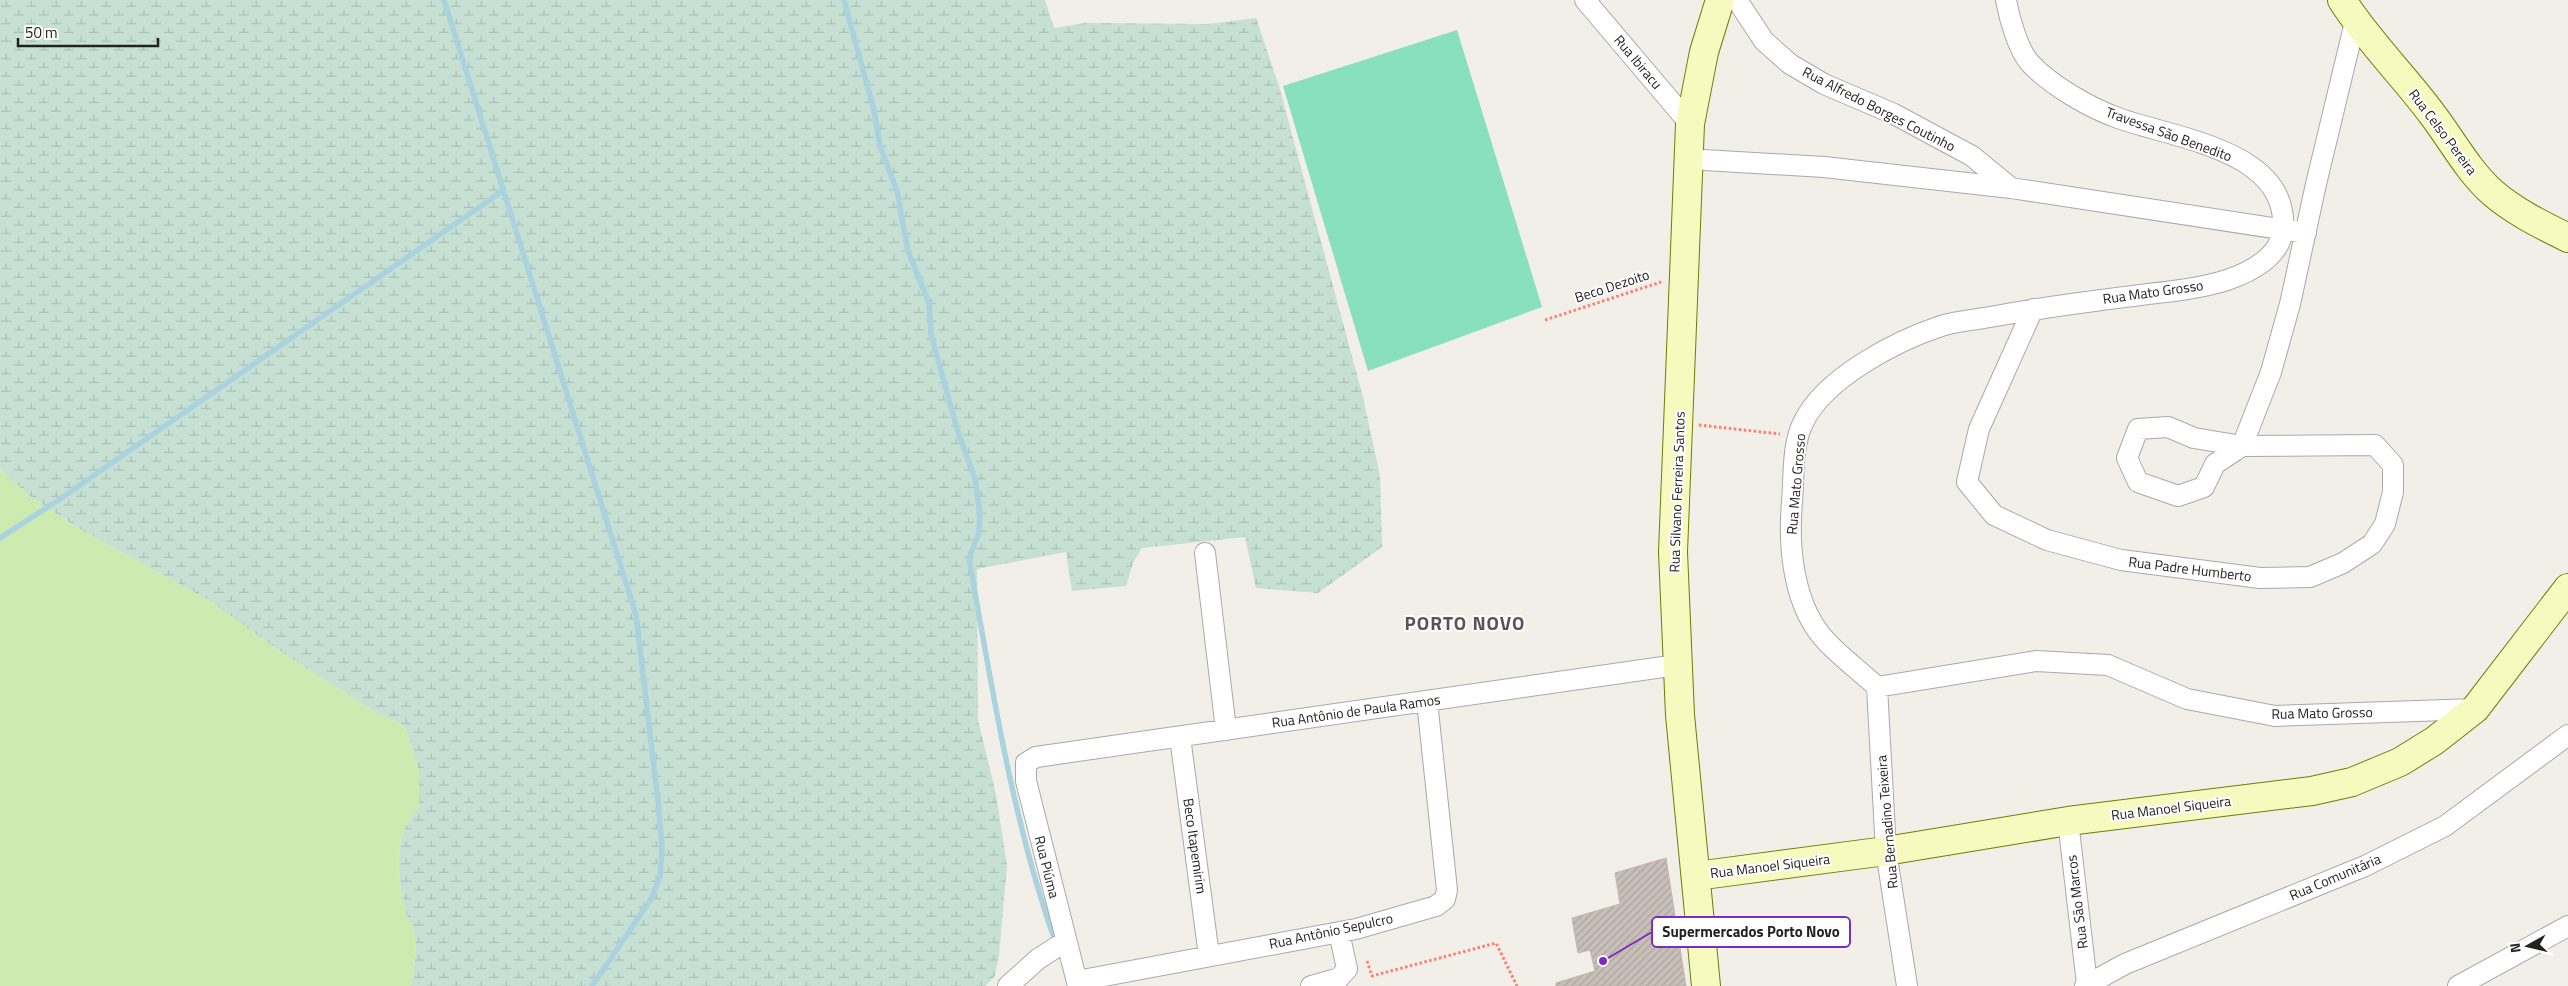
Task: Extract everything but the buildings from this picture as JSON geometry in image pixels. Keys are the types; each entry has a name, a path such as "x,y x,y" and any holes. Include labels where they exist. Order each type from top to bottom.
{"street":[{"name":"Rua Ibiracu","path":"1585,0 1690,124"},
{"name":"Rua Silvano Ferreira Santos","path":"1706,986 1677,665 1673,552 1686,274 1687,159 1690,124 1704,52 1720,0"},
{"name":"Rua Alfredo Borges Coutinho","path":"1737,0 1764,41 1790,64 1824,84 1894,114 1972,156 2011,188"},
{"name":"Travessa São Benedito","path":"2006,0 2010,19 2028,62 2066,92 2116,118 2194,141 2247,163 2266,178 2281,200 2283,231"},
{"path":"2242,446 2194,438 2168,427 2138,429 2127,458 2138,482 2178,496 2204,487 2215,464 2242,446 2272,372 2306,234 2349,11"},
{"name":"Rua Celso Pereira","path":"2349,11 2431,112 2479,179 2494,194 2528,218 2568,238"},
{"path":"1687,159 1824,167 2011,188 2306,234"},
{"name":"Rua Mato Grosso","path":"2283,231 2274,253 2254,268 2228,280 2189,289 2033,309 1942,326 1874,356 1829,388 1813,404 1798,436 1789,530 1798,586 1812,622 1825,640 1877,687 2036,661 2108,665 2187,699 2275,716 2475,709"},
{"name":"Rua Padre Humberto","path":"2033,309 1979,429 1967,482 1994,515 2046,540 2121,560 2260,578 2310,577 2342,563 2372,544 2385,524 2393,492 2393,465 2375,445 2242,446"},
{"path":"1205,553 1226,730"},
{"name":"Rua Manoel Siqueira","path":"1696,876 1886,851 2068,821 2312,791 2352,782 2400,762 2434,741 2475,709 2568,588"},
{"name":"Rua Antônio de Paula Ramos","path":"1036,758 1677,665"},
{"name":"Rua Bernadino Teixeira","path":"1877,687 1886,851 1907,986"},
{"name":"Rua Antônio Sepulcro","path":"1077,984 1210,956 1348,931 1436,906 1445,899 1447,890 1428,701"},
{"name":"Rua Comunitária","path":"2086,985 2125,964 2365,866 2445,826 2568,735"},
{"name":"Beco Itapemirim","path":"1180,737 1210,956"},
{"name":"Rua Piúma","path":"1036,758 1026,763 1026,781 1077,984"},
{"name":"Rua São Marcos","path":"2068,821 2086,985"},
{"path":"2458,986 2568,926"},
{"path":"1310,986 1339,978 1347,969 1348,931"},
{"path":"1008,986 1038,959 1066,941"}],"path":[{"name":"Beco Dezoito","path":"1545,320 1686,274"},
{"path":"1678,423 1798,436"},
{"path":"1348,931 1372,976 1496,943 1517,986"}],"green space":[{"path":"0,0 1045,0 1054,28 1085,23 1208,24 1256,18 1279,86 1363,397 1380,476 1382,547 1318,593 1256,588 1245,537 1142,548 1133,563 1126,586 1072,591 1066,552 977,569 978,720 996,794 1007,866 999,955 995,976 985,986 411,986 416,945 413,929 402,897 399,856 405,830 419,808 419,770 405,726 377,713 280,651 210,601 78,528 28,495 0,468"},
{"path":"1457,30 1542,307 1368,371 1283,86"},
{"path":"0,468 28,495 78,528 210,601 280,651 377,713 405,726 419,770 419,808 405,830 399,856 402,897 413,929 416,945 411,986 0,986"}],"waterway":[{"path":"444,0 636,615 658,801 662,848 660,876 651,899 592,986"},
{"path":"844,0 874,110 880,146 897,191 908,251 929,303 931,334 957,429 975,479 980,514 979,533 969,558 995,704 1015,801 1027,849 1056,944"},
{"path":"0,538 57,501 504,190"}],"place":[{"name":"Supermercados Porto Novo","path":"1603,961"}],"district":[{"name":"PORTO NOVO","path":"1465,623"}]}
